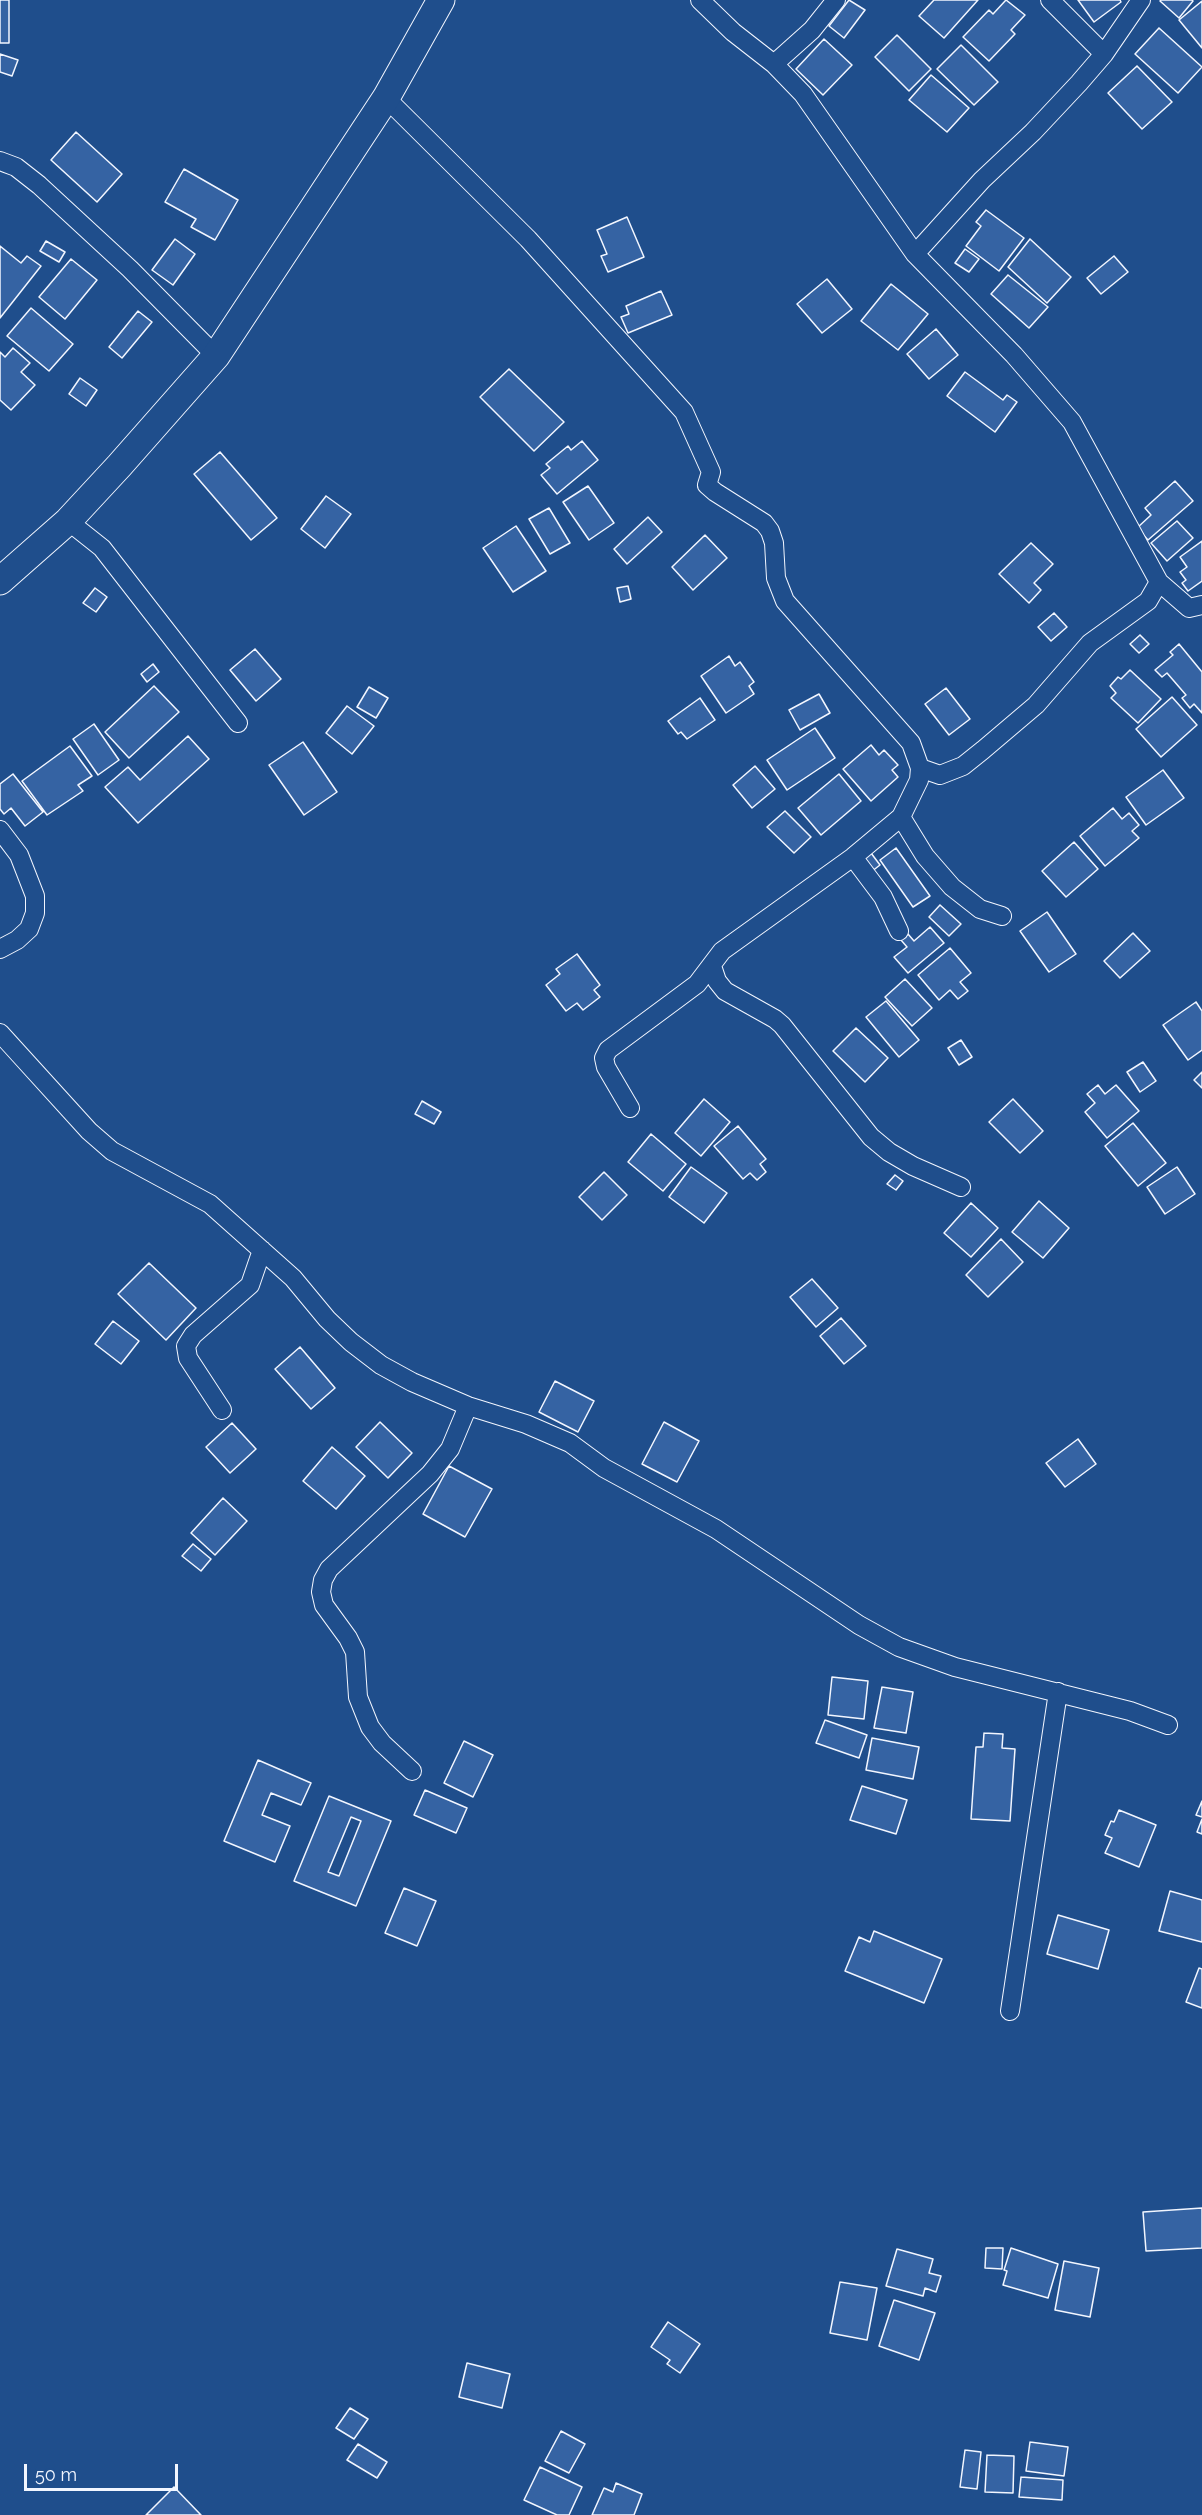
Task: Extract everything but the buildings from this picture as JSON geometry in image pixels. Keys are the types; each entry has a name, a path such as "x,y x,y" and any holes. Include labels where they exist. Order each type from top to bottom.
{"main road":[{"path":"0,581 68,521 216,356 386,98 441,0"}],"street":[{"path":"700,0 733,32 774,64 803,94 915,254 1014,355 1072,422 1159,582 1189,608 1202,605"},
{"path":"774,64 812,30 836,0"},
{"path":"1050,0 1104,54"},
{"path":"915,254 989,172 1065,99 1104,54 1141,0"},
{"path":"386,98 528,238 680,407 691,424 711,472 707,485 764,523 774,543 776,578 785,601 911,743 920,768 919,780 901,817 853,857 722,951 697,984 608,1050 604,1058 606,1066 630,1108"},
{"path":"0,161 16,168 39,185 130,269 216,356"},
{"path":"68,521 102,548 238,723"},
{"path":"920,768 940,774 963,766 1036,705 1090,643 1148,601 1159,582"},
{"path":"901,817 926,856 952,887 980,909 1002,916"},
{"path":"0,830 19,855 35,896 35,913 29,929 17,940 0,949"},
{"path":"853,857 883,897 899,931"},
{"path":"712,966 717,981 725,991 782,1025 871,1137 913,1166 961,1187"},
{"path":"0,1034 89,1131 111,1151 210,1204 293,1278 327,1319 366,1354 412,1382 468,1406 526,1424 570,1443 604,1468 716,1529 859,1625 899,1647 955,1667 1130,1711 1168,1725"},
{"path":"222,1410 188,1358 186,1346 194,1335 250,1285 262,1250"},
{"path":"412,1771 382,1743 370,1727 358,1697 355,1652 348,1638 324,1605 321,1592 323,1580 329,1569 443,1458 460,1430 468,1406"},
{"path":"1010,2011 1058,1692"}]}
